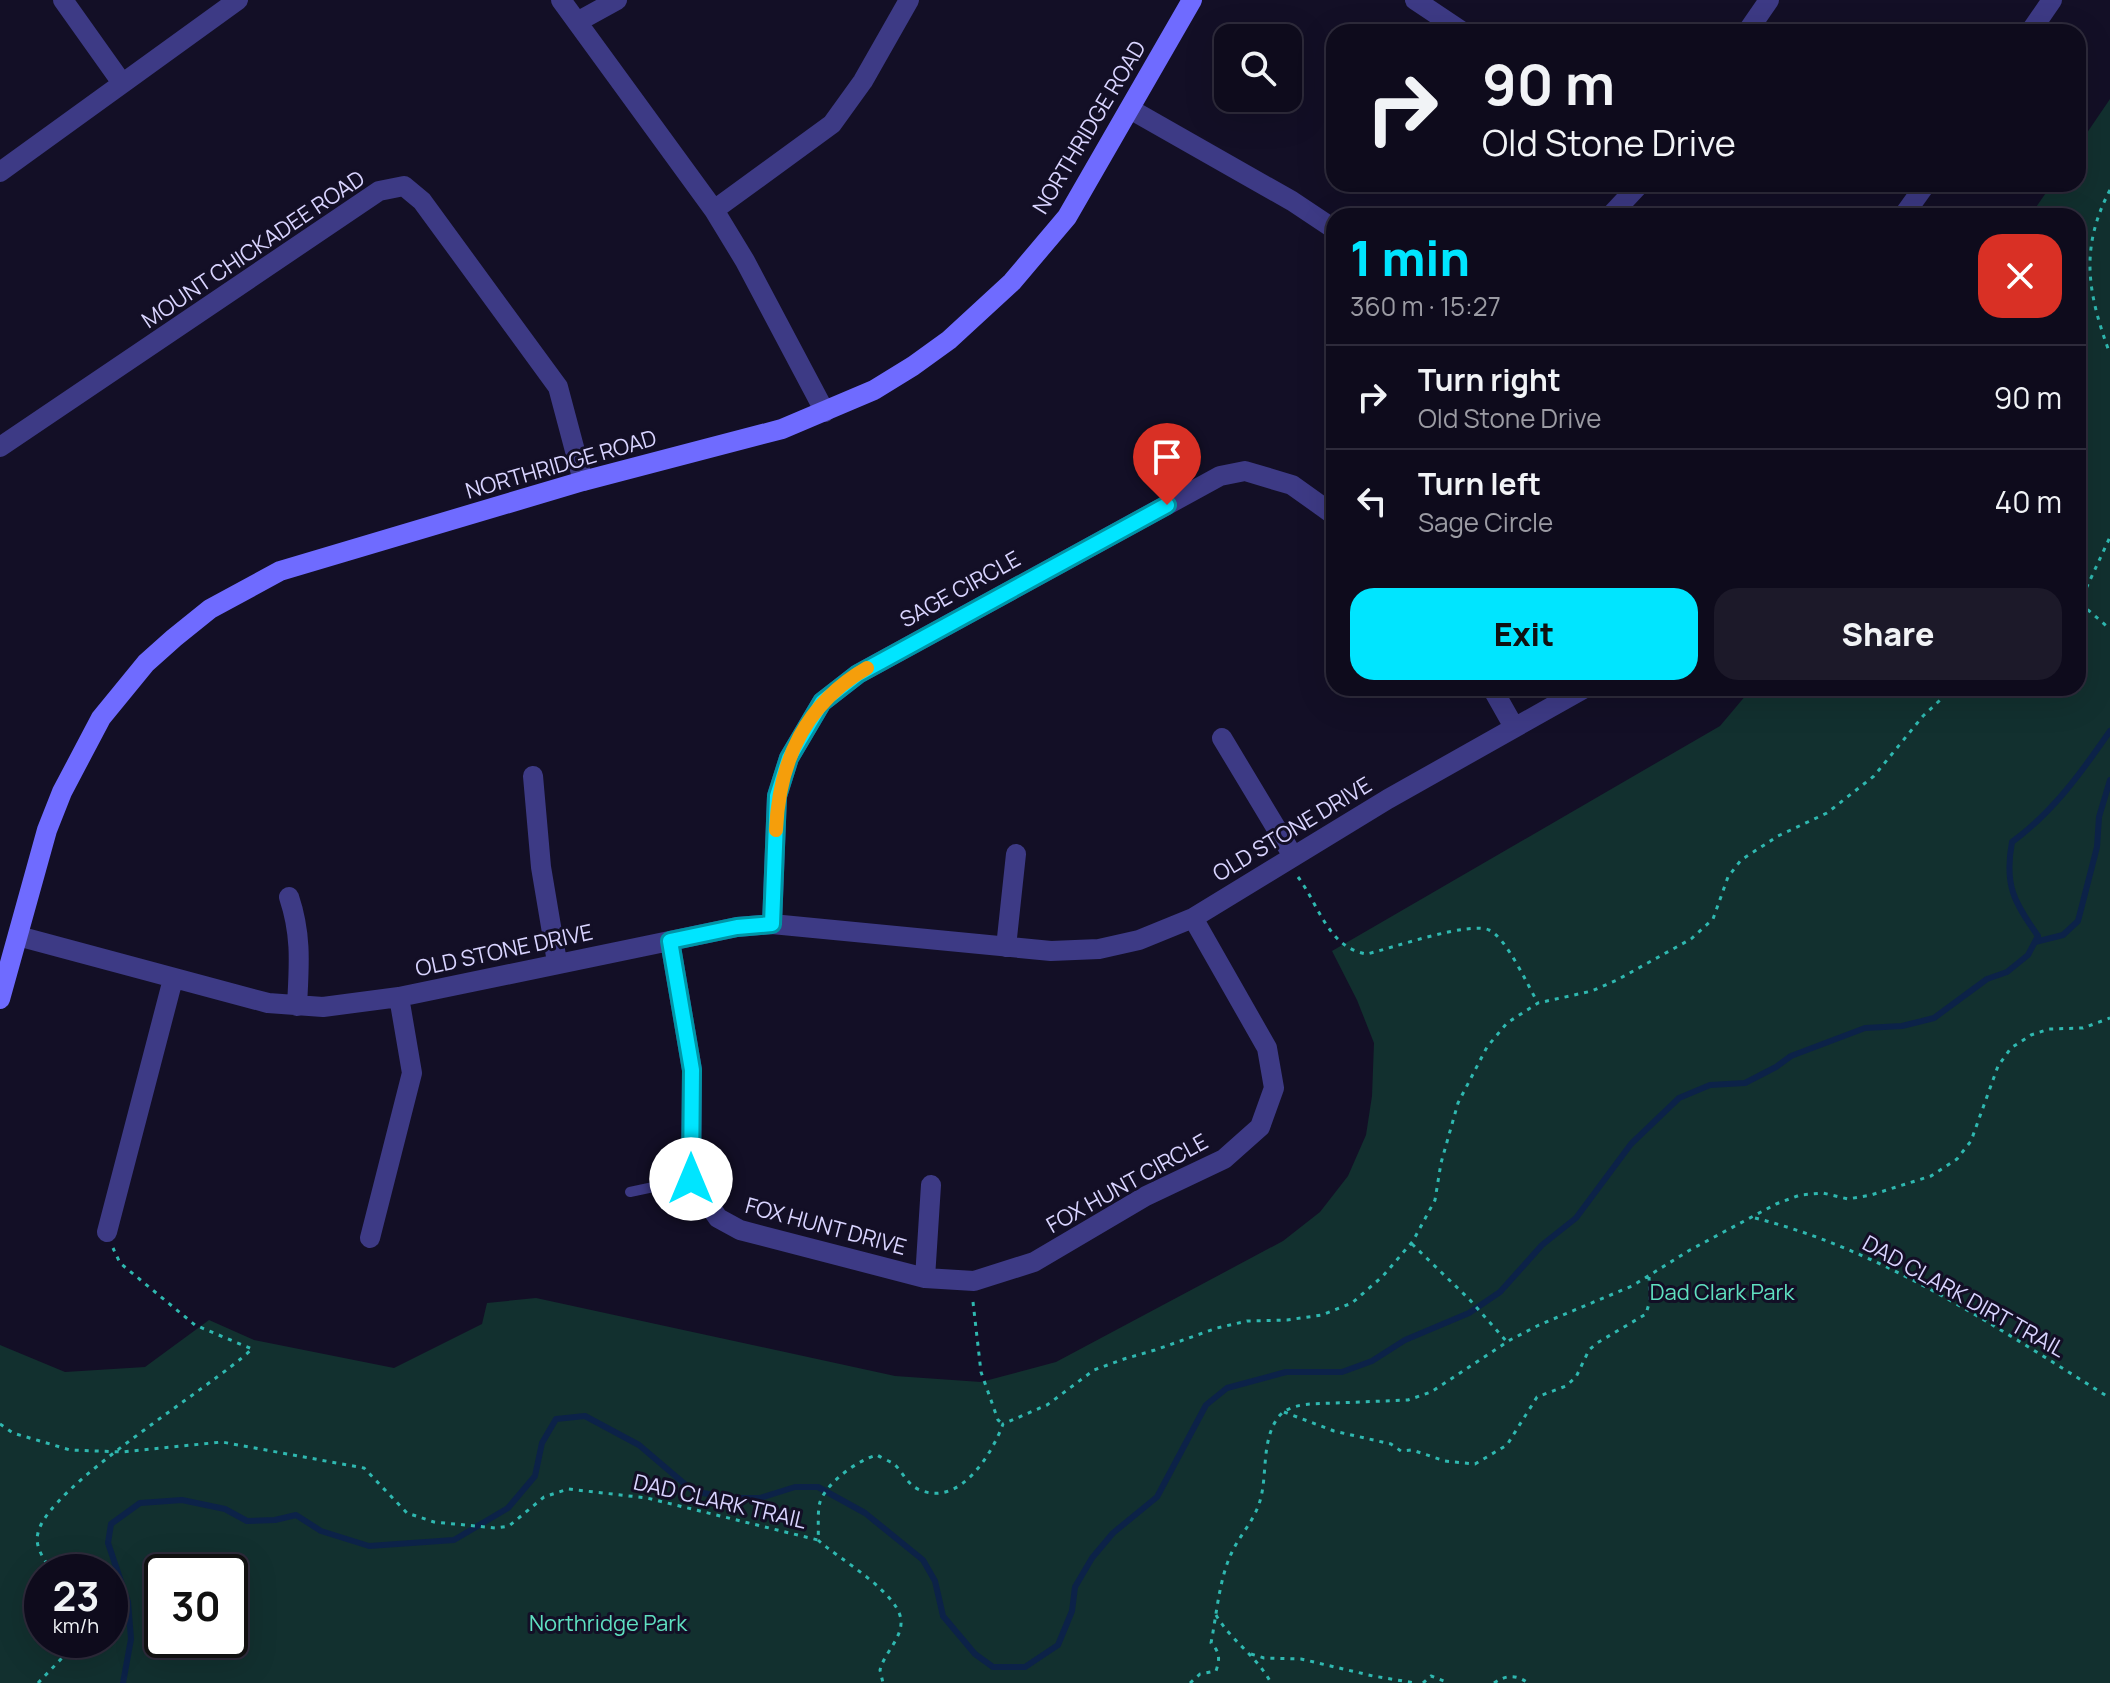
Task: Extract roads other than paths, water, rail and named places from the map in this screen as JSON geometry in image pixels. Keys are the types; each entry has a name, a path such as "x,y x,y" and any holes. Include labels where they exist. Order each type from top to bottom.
{"street":[{"path":"63,0 122,83"},
{"path":"0,172 238,0"},
{"path":"561,0 714,210 745,261 825,412"},
{"path":"577,22 617,0"},
{"path":"714,210 832,124 863,81 909,0"},
{"name":"NORTHRIDGE ROAD","path":"0,999 47,830 62,792 101,718 146,663 174,638 210,609 280,571 583,481 782,429 874,390 913,366 949,340 1012,282 1067,217 1192,0"},
{"path":"1415,0 1451,24"},
{"path":"1752,24 1769,0"},
{"path":"2036,24 2052,0"},
{"path":"1130,109 1326,224"},
{"name":"MOUNT CHICKADEE ROAD","path":"0,447 379,191 404,186 422,201 558,387 583,481"},
{"path":"1618,208 1632,192"},
{"name":"SAGE CIRCLE","path":"772,924 777,796 789,758 822,702 858,674 1220,476 1245,471 1292,485 1326,509"},
{"path":"1497,696 1514,727"},
{"name":"OLD STONE DRIVE","path":"18,936 268,1003 323,1007 399,997 557,962 737,927 772,924 1051,951 1099,949 1139,940 1193,918 1290,858 1570,696"},
{"path":"1222,738 1290,858"},
{"path":"533,776 541,867 557,962"},
{"path":"1006,947 1016,854"},
{"path":"289,897 298,923 300,944 297,1006"},
{"name":"FOX HUNT CIRCLE","path":"925,1278 974,1281 1034,1262 1146,1196 1224,1159 1260,1127 1274,1088 1267,1048 1193,918"},
{"path":"670,941 692,1070 691,1179"},
{"path":"107,1232 173,979"},
{"path":"370,1238 412,1073 399,997"},
{"name":"FOX HUNT DRIVE","path":"691,1179 718,1218 740,1230 925,1278 931,1185"}],"lane":[{"path":"630,1192 691,1179"}],"waterway":[{"path":"123,1683 131,1639 128,1602 108,1543 111,1524 140,1503 182,1500 225,1509 247,1521 275,1520 296,1515 321,1531 369,1546 454,1540 508,1508 535,1476 542,1443 556,1419 585,1416 639,1445 693,1491 729,1498 760,1498 795,1487 818,1487 865,1513 923,1560 935,1581 943,1616 975,1654 993,1667 1025,1667 1058,1645 1072,1611 1075,1587 1092,1558 1113,1533 1157,1497 1206,1405 1227,1388 1286,1372 1342,1372 1372,1361 1405,1340 1469,1313 1500,1292 1542,1245 1576,1218 1631,1144 1679,1098 1710,1085 1745,1083 1791,1056 1865,1028 1902,1026 1934,1018 1987,979 2007,972 2028,955 2038,936 2017,903 2010,882 2012,842 2053,805 2110,731"},
{"path":"2035,942 2063,935 2078,921 2097,847 2099,817 2110,780"}],"park label":[{"name":"Dad Clark Park","path":"1722,1292"},
{"name":"Northridge Park","path":"608,1623"}]}
